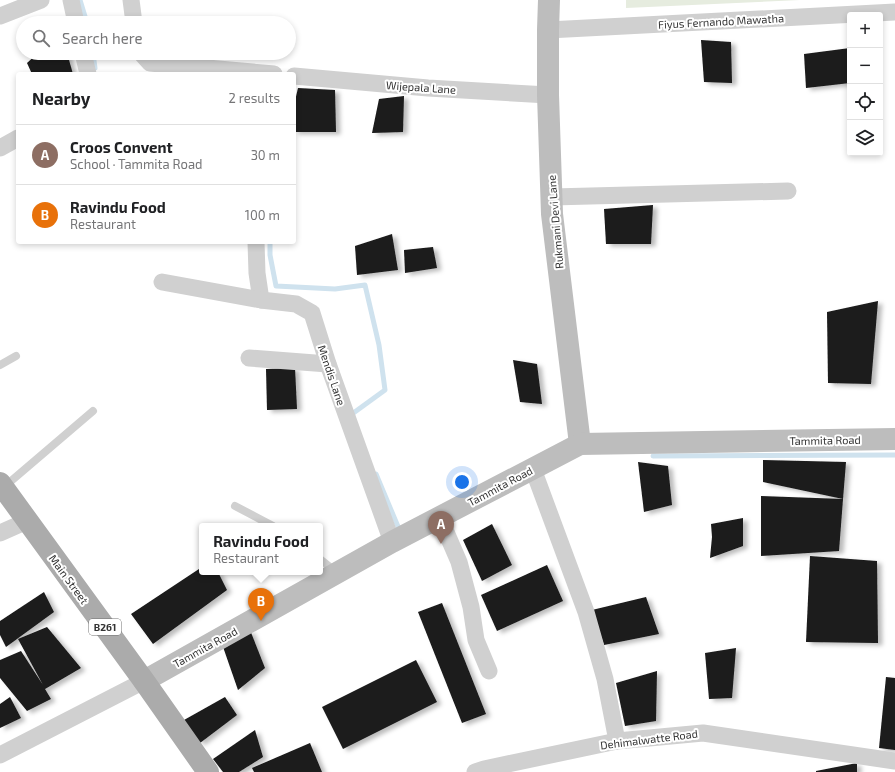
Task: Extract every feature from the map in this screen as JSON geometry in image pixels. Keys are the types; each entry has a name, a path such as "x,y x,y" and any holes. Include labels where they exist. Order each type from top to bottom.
{"main road":[{"name":"Main Street","path":"2,485 208,772"}],"street":[{"path":"0,16 41,0"},
{"path":"71,0 74,16"},
{"path":"131,0 133,16"},
{"name":"Rukmani Devi Lane","path":"549,0 548,95 553,222 580,444"},
{"name":"Fiyus Fernando Mawatha","path":"548,30 895,12"},
{"path":"85,60 88,72"},
{"path":"147,60 150,63 251,72"},
{"name":"Wijepala Lane","path":"296,76 428,88 548,95"},
{"path":"0,148 16,139"},
{"path":"552,196 788,191"},
{"path":"256,244 257,273 261,300"},
{"name":"Mendis Lane","path":"162,282 261,300 296,304 312,313 328,364 392,542"},
{"path":"249,358 328,364"},
{"name":"Tammita Road","path":"144,681 392,542 580,444 895,439"},
{"path":"533,469 586,612 605,680 617,741"},
{"path":"440,518 459,562 476,640 488,671"},
{"path":"0,533 27,521"},
{"path":"0,755 144,681"},
{"name":"Dehimalwatte Road","path":"475,772 484,768 617,741 703,733 895,761"}],"lane":[{"path":"0,365 16,356"},
{"path":"2,485 93,411"},
{"path":"235,506 268,523"},
{"path":"323,561 338,573"}],"shaded area":[{"path":"626,0 800,0 626,8"}],"building":[{"path":"701,40 731,42 732,83 704,82"},
{"path":"847,48 847,83 806,88 804,54"},
{"path":"30,60 69,60 72,72 31,72 27,63"},
{"path":"298,88 335,90 336,132 296,132 296,96"},
{"path":"404,96 403,132 372,133 379,99"},
{"path":"653,205 651,244 606,244 604,209"},
{"path":"392,234 398,270 357,275 355,246"},
{"path":"433,247 437,268 405,273 404,250"},
{"path":"878,301 871,384 828,383 827,312"},
{"path":"513,360 537,364 542,404 520,402"},
{"path":"295,368 297,409 267,410 266,369"},
{"path":"763,460 846,462 843,499 763,482"},
{"path":"638,462 668,466 672,505 644,512"},
{"path":"761,496 843,499 839,551 761,556"},
{"path":"743,518 743,546 710,558 712,537 711,524"},
{"path":"492,524 512,565 482,581 463,540"},
{"path":"810,556 877,561 878,643 806,642"},
{"path":"547,565 563,601 497,631 481,595"},
{"path":"199,569 199,575 220,575 227,590 153,644 131,614"},
{"path":"44,592 54,612 6,647 0,635 0,621"},
{"path":"646,597 659,634 604,645 592,610"},
{"path":"442,603 486,714 462,723 418,612"},
{"path":"47,627 81,668 45,689 51,699 27,711 0,678 0,660 21,651 43,685 18,639"},
{"path":"250,630 265,668 238,690 222,644"},
{"path":"736,648 732,698 709,699 705,653"},
{"path":"416,660 437,702 343,749 322,707"},
{"path":"657,671 656,721 625,726 616,683"},
{"path":"886,677 895,678 895,750 879,748"},
{"path":"10,697 21,718 0,728 0,704"},
{"path":"225,697 237,715 200,743 184,720"},
{"path":"255,730 263,757 239,772 223,772 213,759"},
{"path":"310,743 322,772 254,772 252,768"},
{"path":"857,763 857,772 816,772 816,771"}],"waterway":[{"path":"80,0 85,16"},
{"path":"94,60 95,68"},
{"path":"270,244 270,255 276,286 335,289 365,285 379,345 385,390 352,414 353,417"},
{"path":"653,456 895,455"},
{"path":"376,474 399,529 401,528"}],"place":[{"name":"Croos Convent","path":"441,544"},
{"name":"Ravindu Food","path":"261,621"}]}
